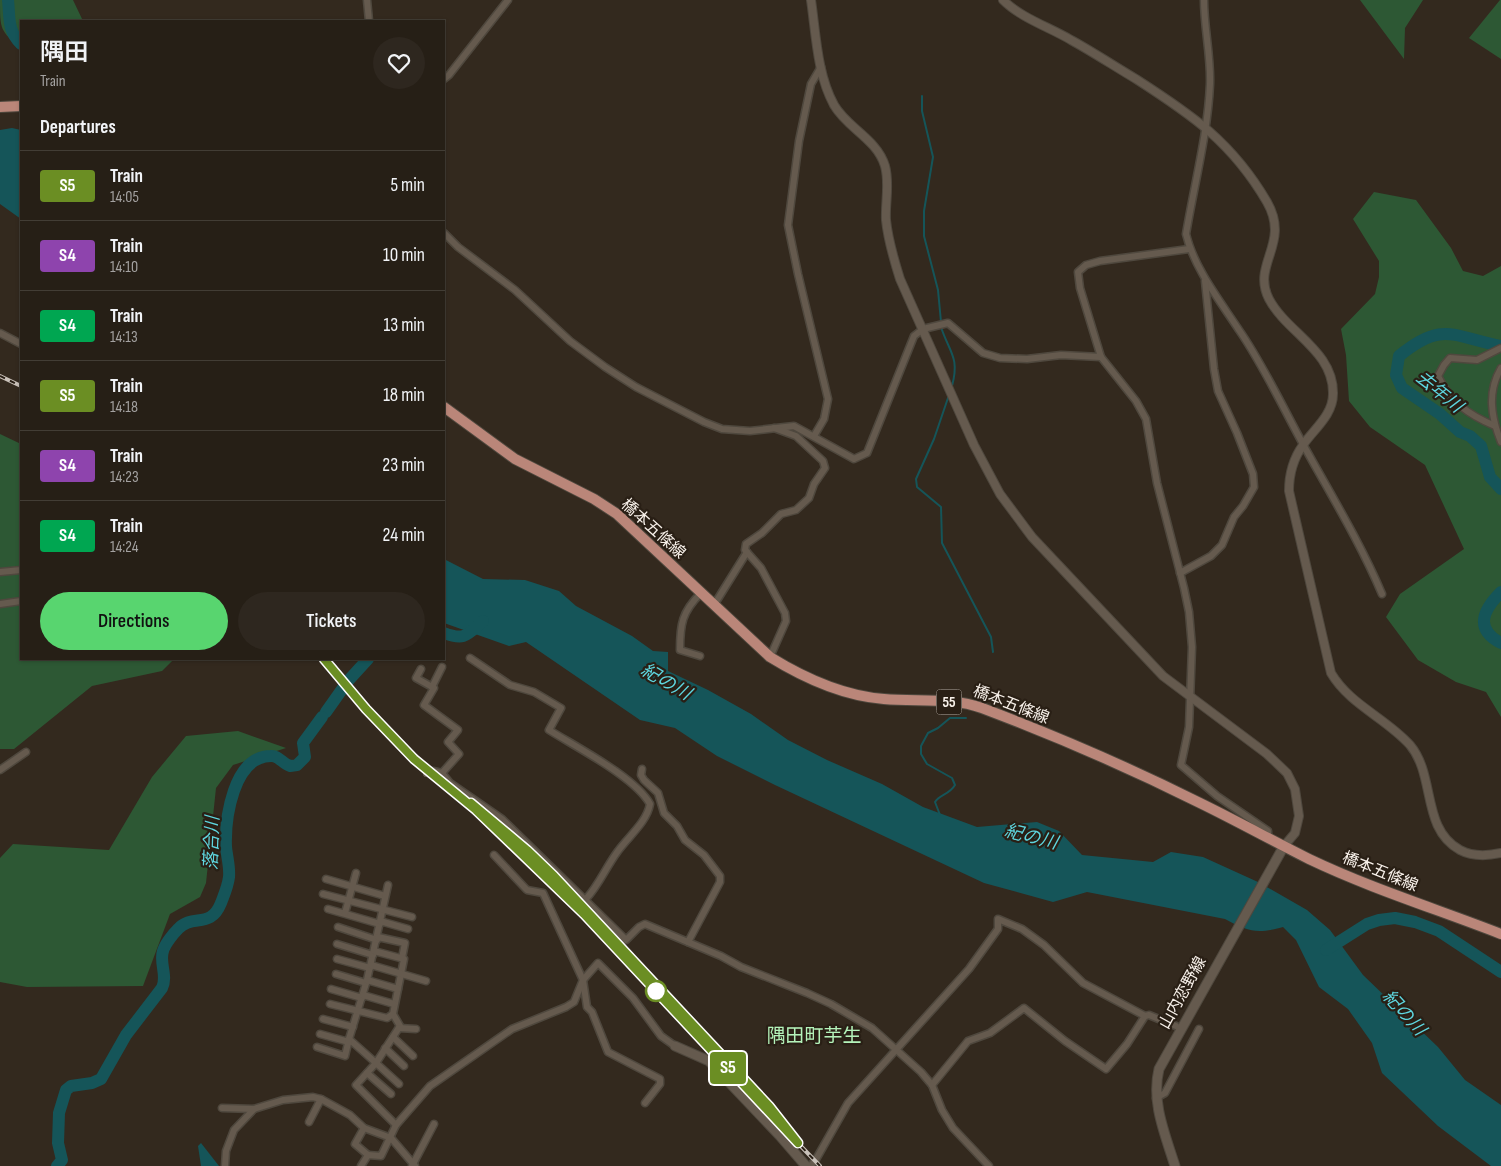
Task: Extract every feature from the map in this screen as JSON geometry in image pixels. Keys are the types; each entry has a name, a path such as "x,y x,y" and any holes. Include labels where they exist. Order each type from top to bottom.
{"main road":[{"path":"0,107 20,106"},
{"name":"橋本五條線","path":"445,408 515,459 594,498 617,514 770,657 792,670 829,686 881,699 957,702 978,706 1142,775 1284,846 1378,890 1501,934"},
{"name":"山内恋野線","path":"1175,1166 1156,1098 1156,1083 1159,1069 1284,846"},
{"path":"675,1046 709,1061 808,1166"}],"street":[{"path":"367,0 369,20"},
{"path":"445,78 508,0"},
{"path":"811,0 826,88 842,117 866,138 884,164 887,180 886,219 893,258 900,280 974,445 1000,494 1032,537 1139,653 1163,676 1267,754 1286,773 1295,789 1299,816 1295,833 1284,846"},
{"path":"1003,0 1015,10 1090,51 1182,108 1205,126 1237,157 1267,203 1274,219 1276,234 1265,267 1265,289 1276,309 1322,359 1329,370 1333,389 1331,406 1326,416 1303,444 1292,466 1289,478 1289,491 1331,673 1350,697 1410,746 1421,768 1436,822 1445,839 1462,851 1472,854 1482,856 1501,853"},
{"path":"1204,0 1204,20 1210,69 1205,126 1186,234 1190,249 1216,297 1239,330 1354,535 1382,594"},
{"path":"814,436 824,419 828,399 788,225 799,141 811,84 821,67"},
{"path":"445,234 458,247 515,290 570,341 605,368 636,386 704,422 722,429 750,431 794,426 854,459 867,453 914,336 923,329 948,323 983,353 1000,358 1027,359 1061,355 1101,357"},
{"path":"1190,249 1100,261 1086,265 1078,272 1080,288 1101,357 1131,394 1146,418 1157,484 1189,612 1192,647 1188,727 1181,765 1217,796 1268,831 1268,837"},
{"path":"1180,572 1211,556 1222,545 1234,518 1254,487 1253,474 1218,390 1204,274"},
{"path":"0,333 20,343"},
{"path":"1495,426 1475,418 1460,407 1444,388 1438,376 1450,358 1477,360 1501,348"},
{"path":"1501,368 1492,389 1492,414 1501,442"},
{"path":"770,657 786,621 784,613 761,568 745,550 746,544 762,533 781,514 796,510 809,498 814,484 825,468 823,461 796,436 773,428"},
{"path":"714,605 747,552"},
{"path":"0,572 20,570"},
{"path":"700,593 690,604 680,626 680,650 700,656"},
{"path":"0,604 20,600"},
{"path":"470,658 510,685 534,692 561,708 549,730 634,786 647,798 650,804 643,820 617,852 594,890 586,899"},
{"path":"442,667 432,687 434,688 424,705 458,730 448,742 459,754 442,773"},
{"path":"421,668 416,678 432,687"},
{"path":"0,770 26,752"},
{"path":"642,769 641,775 644,780 658,793 664,813 677,826 685,840 704,855 720,876 720,882 688,942"},
{"path":"423,773 433,771 442,773 450,783 502,819 626,940 639,926 645,924 831,1004 872,1028 921,1072 932,1085 942,1110 953,1128 989,1166"},
{"path":"494,855 527,890 542,893 583,980 587,1007 592,1012 608,1052 660,1079 660,1084 645,1103"},
{"path":"345,913 356,873"},
{"path":"326,879 385,896"},
{"path":"317,1047 345,1056 378,938 382,908 388,884"},
{"path":"323,894 412,917"},
{"path":"328,909 408,929"},
{"path":"808,1166 815,1161 848,1103 968,969 998,929 998,919 1022,929 1044,945 1083,984 1145,1016 1149,1015 1176,1026"},
{"path":"338,927 405,943 402,958 404,959 393,1014 400,1026 376,1063 356,1084 396,1126"},
{"path":"337,944 402,958"},
{"path":"337,959 426,981"},
{"path":"364,1128 355,1144 368,1155 381,1156 396,1126 430,1086 512,1029 574,1002 583,980 598,963 633,998 661,1036 675,1046"},
{"path":"336,974 398,988"},
{"path":"331,989 394,1004"},
{"path":"330,1004 387,1018 393,1014"},
{"path":"932,1085 968,1041 990,1034 1024,1008 1065,1041 1106,1069 1127,1044 1145,1016"},
{"path":"323,1019 353,1027"},
{"path":"399,1028 416,1029"},
{"path":"1156,1098 1165,1093 1199,1029"},
{"path":"1188,1033 1194,1037"},
{"path":"320,1034 349,1040 398,1084"},
{"path":"393,1037 413,1056"},
{"path":"385,1048 404,1066"},
{"path":"366,1073 391,1094"},
{"path":"222,1108 254,1109 283,1100 314,1097 321,1099 350,1115 364,1128 391,1138 414,1165 426,1135 434,1124"},
{"path":"309,1122 321,1099"},
{"path":"225,1166 226,1151 234,1130 254,1109"},
{"path":"361,1166 368,1155"}],"green space":[{"path":"0,0 73,0 83,20 20,20 20,48 5,33 0,18"},
{"path":"1360,0 1423,0 1405,28 1404,59"},
{"path":"1501,0 1501,59 1469,38"},
{"path":"1374,192 1416,200 1451,248 1463,271 1483,276 1501,266 1501,717 1486,692 1456,682 1418,660 1386,617 1400,594 1464,549 1425,465 1370,427 1349,401 1346,355 1341,329 1375,294 1379,277 1379,261 1353,219"},
{"path":"0,434 20,444 20,660 173,660 162,671 92,686 14,749 0,749"},
{"path":"238,731 286,748 233,765 216,788 206,883 200,897 170,914 143,986 27,987 0,982 0,858 13,844 109,850 152,777 186,736"}],"water":[{"path":"12,128 20,130 20,218 0,204 0,130"},
{"name":"紀の川","path":"445,560 483,579 525,580 559,591 576,606 632,636 653,651 668,652 668,671 708,690 751,714 788,740 827,760 882,784 923,807 977,827 1037,822 1059,831 1082,855 1153,862 1171,852 1203,857 1258,882 1307,910 1330,930 1363,975 1438,1047 1465,1080 1501,1105 1501,1166 1491,1166 1438,1126 1382,1073 1372,1043 1348,1009 1319,987 1296,940 1283,927 1267,931 1247,929 1225,919 1087,892 1053,902 984,883 717,756 675,728 640,720 526,642 509,646 445,623"},
{"path":"201,1143 219,1166 201,1166 198,1146"}],"waterway":[{"path":"8,0 11,29 20,43"},
{"path":"922,96 922,111 933,157 924,211 924,236 938,290 941,322"},
{"path":"941,327 953,355 955,368 952,386"},
{"name":"去年川","path":"1501,346 1449,334 1427,338 1399,356 1396,375 1402,388 1440,414 1460,432 1470,436 1481,446 1490,477 1501,489"},
{"path":"949,395 934,439 916,479 917,487 941,507 942,543 991,637 993,652"},
{"name":"去年川","path":"1501,592 1486,612 1484,619 1487,632 1501,643"},
{"name":"落合川","path":"445,633 457,636 465,635 483,621"},
{"name":"落合川","path":"347,682 367,660"},
{"name":"落合川","path":"326,712 343,688"},
{"name":"落合川","path":"57,1166 62,1160 58,1143 59,1113 66,1090 71,1086 92,1083 101,1079 126,1035 162,988 164,983 162,956 167,942 184,924 207,919 212,916 221,903 229,877 226,847 227,821 234,791 240,777 248,766 258,759 271,756 290,766 297,765 305,757 303,743 322,717"},
{"path":"940,815 935,802 955,785 952,778 927,764 921,754 921,746 928,733 938,728 950,718 966,718"},
{"name":"去年川","path":"1326,950 1367,924 1395,918 1415,922 1439,931 1501,972"}],"railway":[{"path":"0,376 20,386"},
{"path":"325,660 389,734 417,762 507,832 561,883 769,1106 798,1143"},
{"path":"794,1139 820,1166"}],"train":[{"name":"S5","path":"325,660 366,709 414,759 476,810 584,914 798,1143 769,1106 564,886 527,850 471,803"}],"district":[{"name":"隅田町芋生","path":"814,1036"}]}
